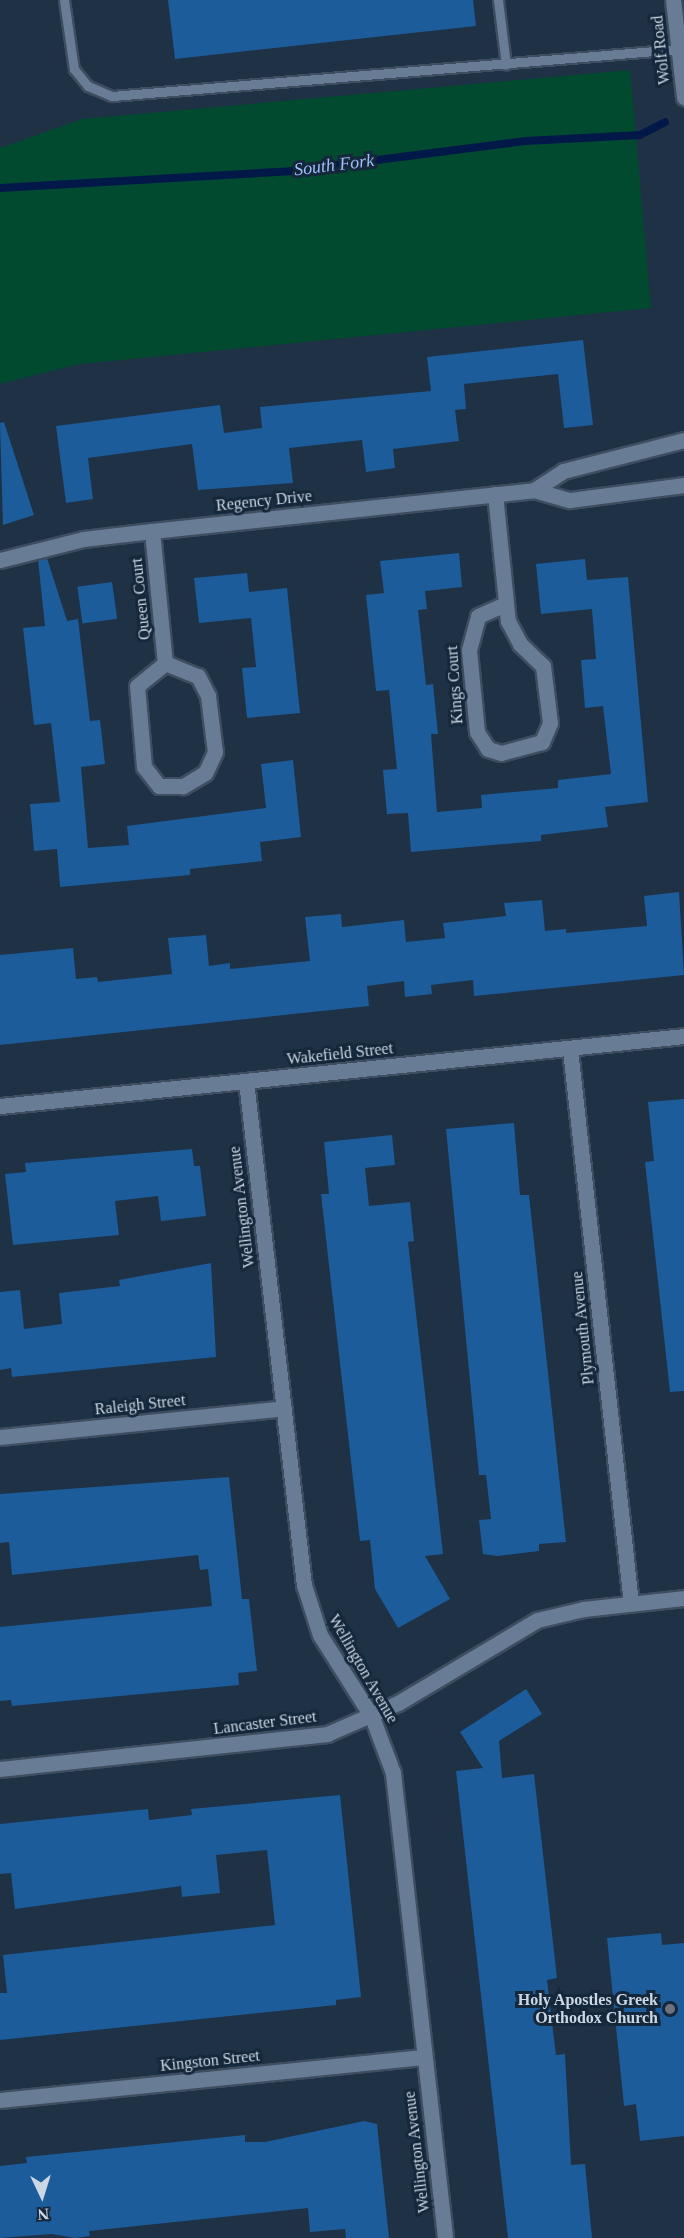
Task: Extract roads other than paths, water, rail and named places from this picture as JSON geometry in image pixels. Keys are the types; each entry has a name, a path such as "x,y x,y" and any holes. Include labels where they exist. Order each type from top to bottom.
{"street":[{"name":"Wolf Road","path":"673,0 684,97"},
{"name":"Regency Drive","path":"534,490 563,471 684,440"},
{"name":"Regency Drive","path":"0,560 83,539 152,531 534,490 570,500 684,485"},
{"name":"Kings Court","path":"495,494 505,604 520,644 543,666 550,723 542,742 531,748 501,753 488,749 477,732 469,650 478,616 505,604"},
{"name":"Queen Court","path":"152,531 165,663"},
{"path":"165,663 198,676 208,696 214,752 205,773 183,786 159,786 144,767 137,686 165,663"},
{"name":"Wakefield Street","path":"0,1106 684,1036"},
{"name":"Plymouth Avenue","path":"570,1049 631,1604"},
{"name":"Wellington Avenue","path":"246,1081 310,1612 372,1717 393,1773 445,2238"},
{"name":"Raleigh Street","path":"0,1437 284,1408"},
{"name":"Lancaster Street","path":"0,1769 308,1738 372,1717 515,1629 560,1613 684,1598"},
{"name":"Kingston Street","path":"0,2100 423,2057"}],"lane":[{"path":"64,0 74,69 88,86 112,96 679,49"},
{"path":"498,0 506,65"}],"waterway":[{"name":"South Fork","path":"0,188 291,171 526,141 640,135 665,122"}],"place":[{"name":"Holy Apostles Greek Orthodox Church","path":"670,2009"}]}
